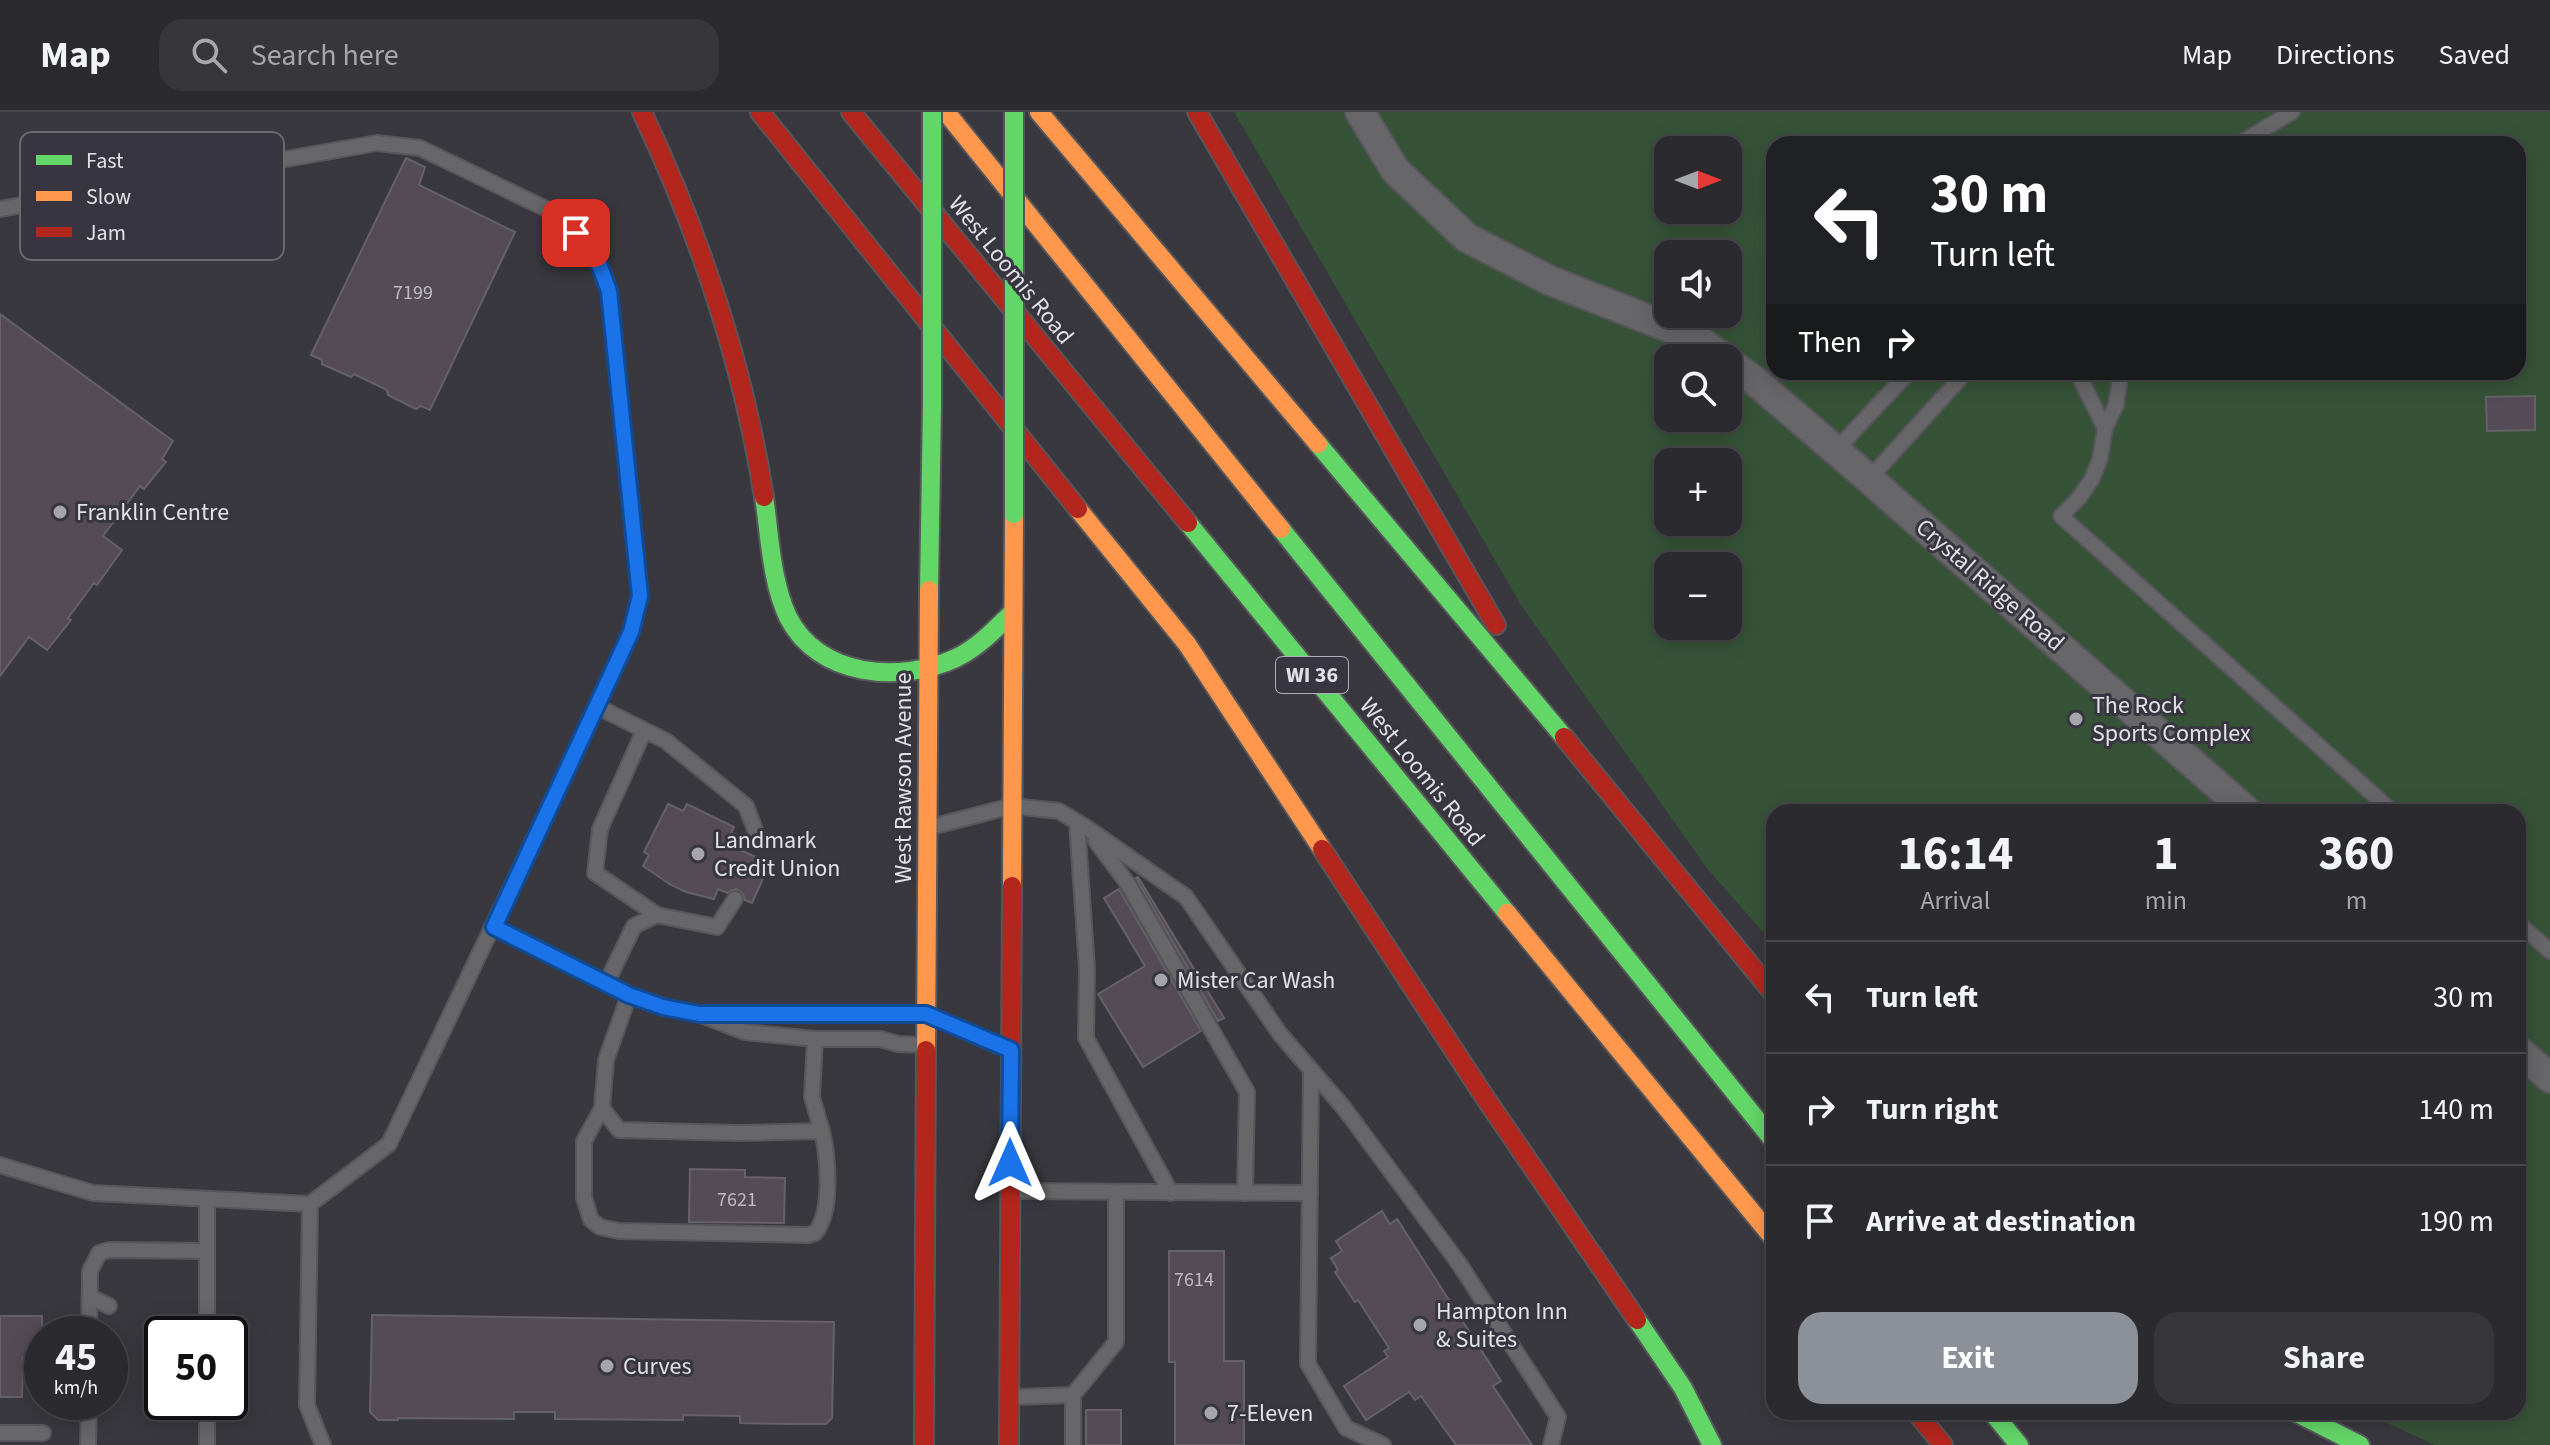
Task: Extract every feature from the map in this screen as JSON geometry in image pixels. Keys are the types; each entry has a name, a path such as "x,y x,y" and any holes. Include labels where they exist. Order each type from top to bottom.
{"main road":[{"path":"642,112 689,216 728,339 752,429 779,593 787,618 813,649 832,661 898,674 928,667 970,650 1013,612"},
{"path":"760,112 1187,644 1486,1099 1683,1388 1712,1445"},
{"name":"West Loomis Road","path":"851,112 1766,1229"},
{"name":"West Rawson Avenue","path":"924,1445 932,112"},
{"name":"West Loomis Road","path":"946,112 1766,1131"},
{"path":"1009,1445 1014,112"},
{"path":"1039,112 1558,730 1766,984"},
{"path":"1197,112 1558,730"},
{"path":"1683,1388 1703,1445"},
{"path":"1923,1420 1943,1445"},
{"path":"1999,1420 2019,1445"},
{"path":"2311,1420 2360,1445"}],"street":[{"name":"Crystal Ridge Road","path":"1360,112 1395,170 1467,238 1551,281 1705,344"},
{"name":"Crystal Ridge Road","path":"1742,372 1836,450 2239,804"},
{"path":"2526,1057 2550,1078"}],"lane":[{"path":"2252,136 2292,112"},
{"path":"0,1165 93,1193 310,1204 389,1144 631,632 640,596 609,291 594,251 559,215 420,148 377,143 284,159"},
{"path":"0,209 20,205"},
{"path":"1836,450 1902,380"},
{"path":"1869,479 1959,380"},
{"path":"2081,380 2105,428"},
{"path":"2120,380 2116,405 2105,428 2100,459 2092,479 2061,516 2384,804"},
{"path":"596,706 666,741 746,806 759,840"},
{"path":"644,731 600,829 595,873 657,915 717,927 735,899"},
{"path":"927,828 1012,806 1059,811 1186,897 1280,1034 1344,1108 1460,1265 1558,1417 1551,1445"},
{"path":"1082,825 1086,1038 1171,1193"},
{"path":"1082,825 1128,884 1247,1092 1245,1193"},
{"path":"606,984 634,926 657,915"},
{"path":"494,927 629,995 663,1007 699,1014 745,1032 815,1039 880,1039 898,1044 926,1045"},
{"path":"2526,930 2550,951"},
{"path":"629,995 606,1060 602,1108 584,1141 584,1198 591,1220 600,1227 619,1231 815,1233 824,1217 826,1192 826,1149 812,1097 815,1039"},
{"path":"699,1014 926,1014 1011,1050"},
{"path":"1311,1070 1308,1364 1346,1428 1383,1445"},
{"path":"602,1108 619,1130 739,1133 822,1131"},
{"path":"1010,1191 1310,1193"},
{"path":"1073,1445 1073,1395 1116,1342 1116,1192"},
{"path":"207,1199 207,1316"},
{"path":"310,1204 307,1405 323,1445"},
{"path":"89,1316 90,1271 99,1253 109,1250 207,1251"},
{"path":"90,1297 109,1306"},
{"path":"1009,1397 1073,1395"},
{"path":"88,1445 89,1420"},
{"path":"207,1420 207,1445"},
{"path":"0,1433 43,1433"}],"green space":[{"name":"The Rock Sports Complex","path":"1234,112 2550,112 2550,1445 2435,1445 2380,1420 2526,1420 2526,804 1766,804 1766,936 1706,867 1521,605"}],"building":[{"path":"406,158 425,167 419,185 515,232 430,410 421,406 416,409 388,395 387,390 354,374 351,377 322,364 322,360 311,355"},
{"name":"Franklin Centre","path":"0,314 173,441 162,459 166,462 144,489 140,486 103,536 122,550 97,585 94,583 68,618 71,620 47,650 29,637 0,676"},
{"path":"2535,396 2535,430 2487,431 2486,397"},
{"name":"Landmark Credit Union","path":"668,804 683,811 687,804 734,827 731,833 745,838 740,850 770,863 752,903 736,889 727,893 718,889 714,899 686,892 643,866 649,855 644,852"},
{"path":"1138,877 1224,1018 1218,1021"},
{"name":"Mister Car Wash","path":"1119,889 1201,1031 1143,1067 1098,994 1145,966 1104,898"},
{"path":"690,1169 745,1170 745,1177 785,1178 784,1223 689,1222"},
{"name":"Hampton Inn & Suites","path":"1382,1211 1390,1224 1397,1219 1501,1381 1493,1386 1532,1445 1456,1445 1421,1396 1415,1400 1409,1392 1366,1420 1344,1386 1388,1357 1384,1351 1389,1348 1358,1300 1355,1302 1335,1272 1338,1270 1331,1258 1342,1251 1336,1241"},
{"path":"1169,1251 1224,1251 1224,1361 1244,1361 1244,1445 1175,1445 1175,1362 1169,1362"},
{"path":"372,1315 834,1322 832,1418 826,1424 740,1423 740,1416 683,1415 683,1420 555,1419 555,1412 514,1412 514,1419 378,1420 370,1412"},
{"path":"0,1316 24,1316 22,1397 0,1397"},
{"path":"1086,1410 1121,1410 1121,1445 1086,1445"}],"traffic: fast":[{"path":"932,112 932,405"},
{"path":"1014,112 1014,514"},
{"path":"929,590 932,405"},
{"path":"1318,444 1564,737"},
{"path":"764,497 775,573 788,617 802,637 819,652 840,663 862,670 886,672 934,666 972,649 1013,612"},
{"path":"1188,523 1507,913"},
{"path":"1281,529 1766,1131"},
{"path":"1637,1320 1683,1388 1712,1445"},
{"path":"1999,1420 2019,1445"},
{"path":"2311,1420 2360,1445"}],"traffic: slow":[{"path":"946,112 1281,529"},
{"path":"1039,112 1318,444"},
{"path":"1078,509 1187,644 1322,849"},
{"path":"1012,886 1014,514"},
{"path":"926,1050 929,590"},
{"path":"1507,913 1766,1229"}],"traffic: jam":[{"path":"642,112 683,205 717,300 744,398 764,497"},
{"path":"760,112 1078,509"},
{"path":"851,112 1188,523"},
{"path":"1197,112 1496,625"},
{"path":"1564,737 1766,984"},
{"path":"1322,849 1486,1099 1637,1320"},
{"path":"1009,1445 1012,886"},
{"path":"924,1445 926,1050"},
{"path":"1923,1420 1943,1445"}],"place":[{"name":"Franklin Centre","path":"60,512"},
{"name":"The Rock Sports Complex","path":"2076,719"},
{"name":"Landmark Credit Union","path":"698,854"},
{"name":"Mister Car Wash","path":"1161,980"},
{"name":"Hampton Inn & Suites","path":"1420,1325"},
{"name":"Curves","path":"607,1366"},
{"name":"7-Eleven","path":"1211,1413"}],"route":[{"path":"576,233 594,251 609,291 640,596 621,656 494,927 629,995 663,1007 699,1014 926,1014 1011,1050 1010,1163"}]}
